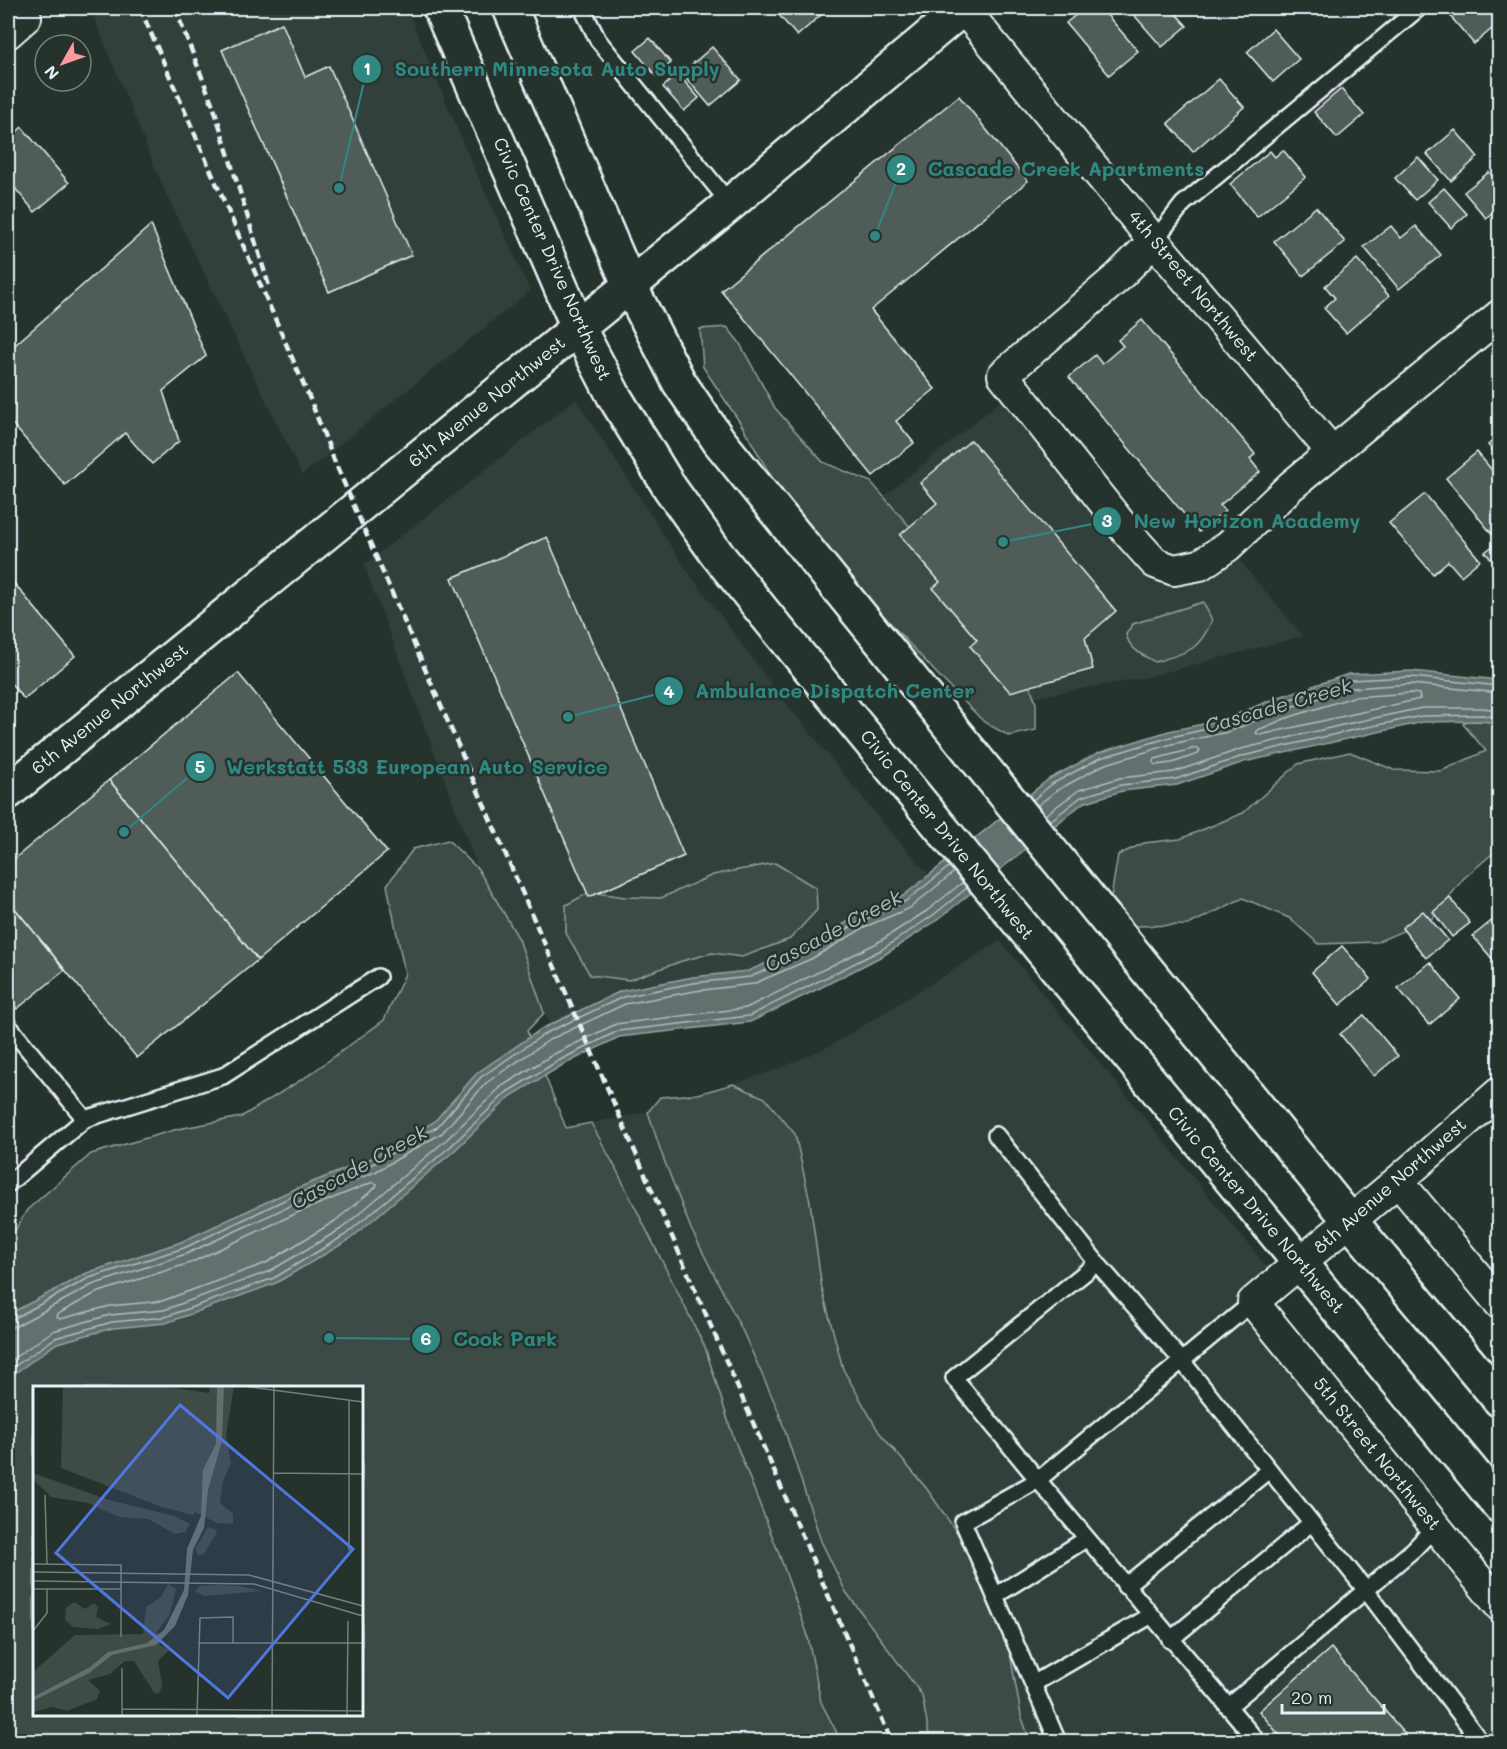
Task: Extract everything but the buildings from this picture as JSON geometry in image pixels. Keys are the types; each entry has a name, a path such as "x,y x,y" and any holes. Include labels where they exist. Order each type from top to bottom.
{"main road":[{"name":"Civic Center Drive Northwest","path":"440,8 578,327 631,426 692,519 765,614 1500,1506"},
{"path":"510,8 630,286 670,365 719,441 1351,1222 1500,1400"},
{"name":"6th Avenue Northwest","path":"8,792 730,204 963,8"}],"street":[{"name":"4th Street Northwest","path":"963,8 1154,241 1332,452"},
{"path":"1154,241 1117,278 1003,375 1128,533 1155,563 1174,570 1200,565 1228,546 1291,486 1500,315"},
{"name":"8th Avenue Northwest","path":"1253,1302 1351,1222 1500,1092"},
{"path":"1398,1181 1500,1304"},
{"name":"5th Street Northwest","path":"1253,1302 1500,1606"}],"lane":[{"path":"582,8 598,40 730,204"},
{"path":"1154,241 1184,204 1419,8"},
{"path":"8,1184 85,1119 223,1076 378,977"},
{"path":"8,1025 85,1119"},
{"path":"996,1135 1097,1263 1182,1361 1365,1589 1473,1738"},
{"path":"1097,1263 954,1378 1170,1640 1258,1742"},
{"path":"1058,1742 963,1522 1038,1480 1253,1302"},
{"path":"1125,1586 1269,1470"},
{"path":"1170,1640 1311,1523"},
{"path":"1228,1707 1414,1549 1436,1526"},
{"path":"995,1596 1086,1539"},
{"path":"1033,1684 1150,1616"}],"shaded area":[{"path":"90,8 407,8 466,150 530,291 302,475 166,194"},
{"path":"727,327 739,342 775,408 823,462 871,482 1019,652 1036,703 1036,730 1009,736 984,722 870,601 778,488 741,424 703,367 700,329"},
{"path":"1007,396 1157,577 1217,534 1303,636 1147,677 1035,697 1004,695 858,518"},
{"path":"576,399 683,565 774,688 884,824 929,875 903,896 861,914 805,947 748,971 693,977 621,991 551,1025 544,1013 519,939 478,869 364,565"},
{"path":"1203,602 1212,620 1202,639 1190,650 1155,662 1130,644 1126,634 1133,624"},
{"path":"1499,693 1499,848 1463,879 1433,918 1377,942 1319,944 1289,918 1243,898 1188,925 1135,926 1111,897 1118,855 1144,843 1180,839 1243,813 1298,764 1350,752 1394,770 1441,771 1486,751 1463,724"},
{"path":"448,840 478,869 519,939 544,1013 527,1031 566,1128 591,1123 705,1347 733,1436 807,1633 821,1702 841,1741 8,1741 8,1242 27,1210 91,1154 178,1129 241,1117 309,1075 384,1020 405,974 387,885 413,849"},
{"path":"775,863 816,888 817,910 790,939 742,957 712,953 629,980 590,975 566,933 566,905 590,892 625,897 661,898 713,875"},
{"path":"1000,941 1271,1272 1239,1299 1499,1624 1499,1741 1030,1741 971,1553 927,1489 879,1432 843,1369 822,1289 810,1202 733,1084 781,1068 832,1045"},
{"path":"733,1084 765,1098 795,1134 810,1202 822,1289 843,1369 879,1432 927,1489 971,1553 1006,1631 1021,1715 1030,1741 930,1741 922,1695 846,1592 821,1541 778,1410 743,1332 691,1229 648,1112 660,1097 698,1094"},
{"path":"648,1112 661,1152 782,1422 821,1541 846,1592 922,1696 930,1741 841,1741 821,1702 807,1633 733,1436 705,1347 591,1123"}],"water":[{"name":"Cascade Creek","path":"1411,671 1499,680 1499,724 1483,721 1423,722 1244,762 1177,785 1122,791 1083,803 936,921 884,955 822,987 750,1022 619,1037 561,1066 511,1096 455,1150 349,1240 276,1283 166,1323 113,1328 57,1343 8,1378 9,1314 87,1273 181,1242 290,1191 368,1160 434,1122 477,1073 543,1028 621,991 693,977 748,971 805,947 861,914 903,896 1049,779 1098,753 1169,731 1223,720 1276,698 1349,674"}],"railway":[{"path":"140,8 310,399 334,460 892,1742"},
{"path":"175,8 214,108 269,286"}],"place":[{"name":"Southern Minnesota Auto Supply","path":"339,188"},
{"name":"Cascade Creek Apartments","path":"875,236"},
{"name":"New Horizon Academy","path":"1003,542"},
{"name":"Ambulance Dispatch Center","path":"568,717"},
{"name":"Werkstatt 533 European Auto Service","path":"124,832"},
{"name":"Cook Park","path":"329,1338"}]}
